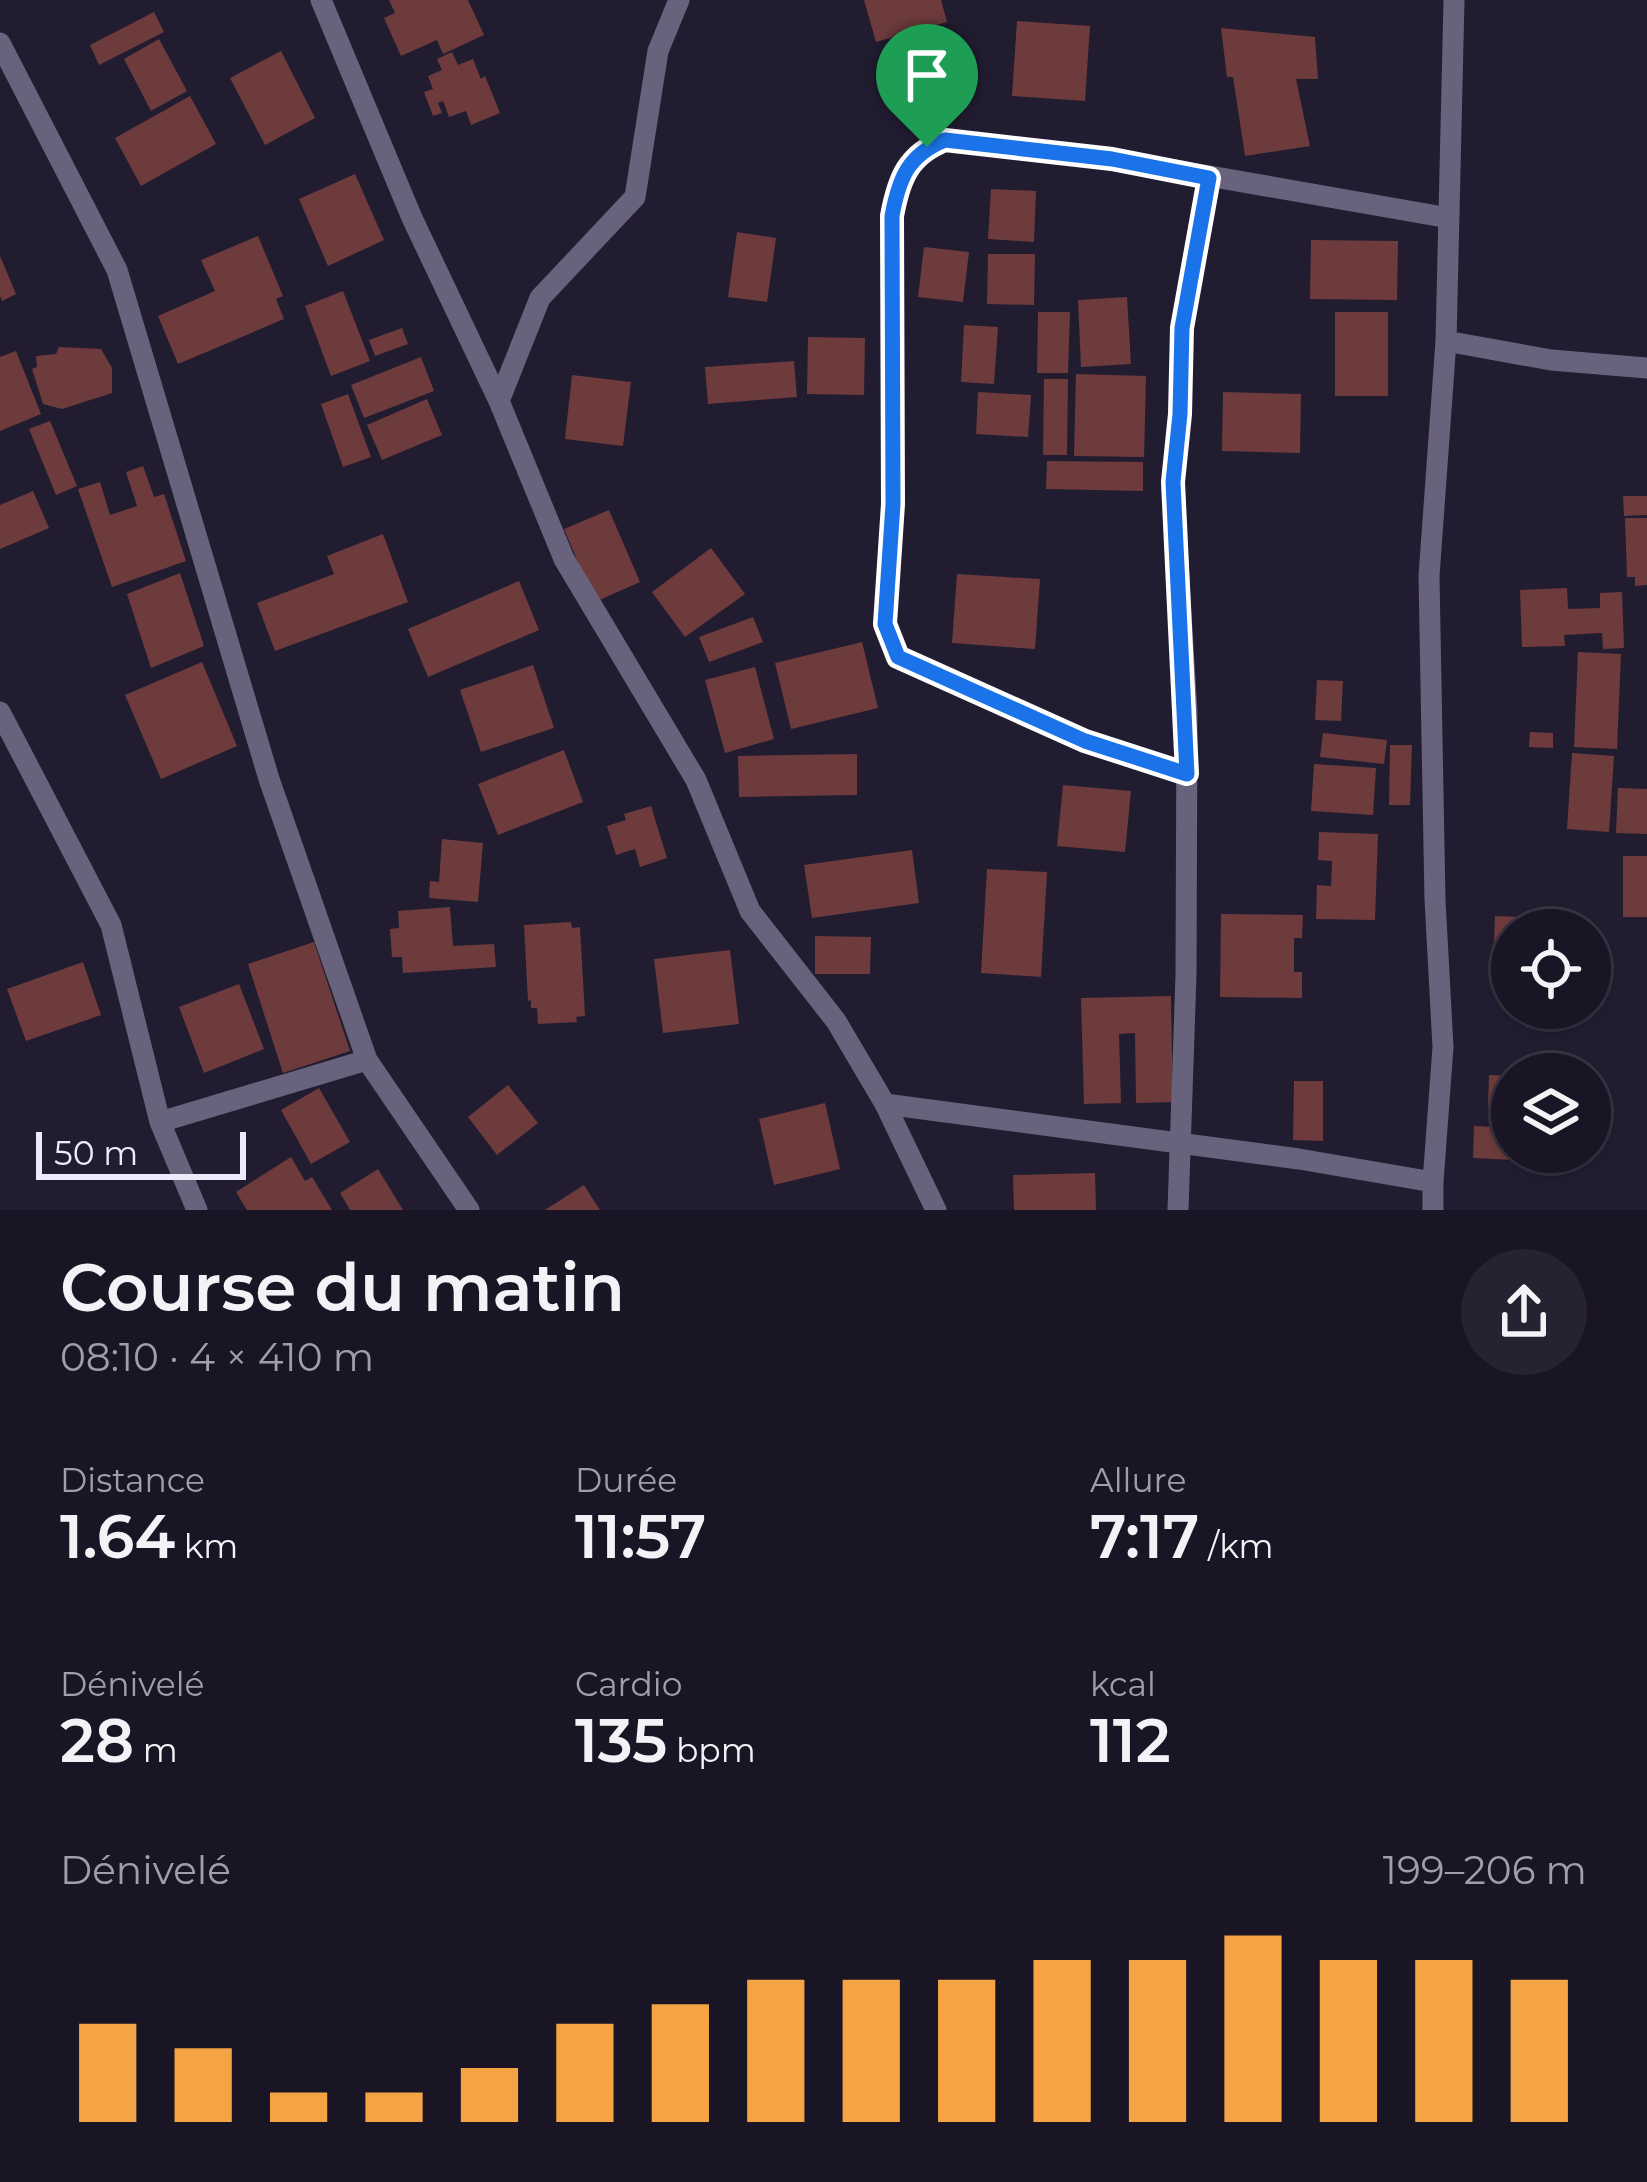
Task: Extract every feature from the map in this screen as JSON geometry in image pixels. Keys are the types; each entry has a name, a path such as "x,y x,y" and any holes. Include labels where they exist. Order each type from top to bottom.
{"street":[{"path":"321,0 564,559 696,780 750,911 836,1021 885,1104 936,1210"},
{"path":"499,401 540,298 634,196 658,51 679,0"},
{"path":"1433,1210 1443,1047 1435,900 1429,576 1446,341 1454,0"},
{"path":"0,43 117,270 269,779 367,1060 469,1210"},
{"path":"1187,774 1085,741 898,657 888,641 885,624 893,504 892,216 898,182 911,160 945,140 1112,159 1449,218"},
{"path":"1178,1210 1187,774 1173,482 1182,328 1209,178"},
{"path":"1446,341 1551,361 1647,368"},
{"path":"0,712 111,925 160,1122 197,1210"},
{"path":"160,1122 367,1060"},
{"path":"885,1104 1433,1182"}],"building":[{"path":"389,0 468,0 484,35 443,54 437,40 401,56 384,18 395,13"},
{"path":"864,0 941,0 947,22 876,42"},
{"path":"154,12 164,32 99,65 90,45"},
{"path":"1017,21 1090,26 1085,101 1012,96"},
{"path":"1221,28 1315,37 1318,79 1296,79 1310,146 1245,156"},
{"path":"159,39 187,91 151,111 124,59"},
{"path":"281,51 315,118 265,145 230,78"},
{"path":"452,52 458,65 473,59 500,113 471,125 466,111 449,117 443,101 438,103 442,113 433,116 424,92 433,89 428,76 442,70 437,59"},
{"path":"190,96 216,144 141,186 115,138"},
{"path":"355,174 384,240 328,266 299,199"},
{"path":"991,189 1036,191 1034,242 988,239"},
{"path":"737,232 776,238 767,302 728,297"},
{"path":"258,236 283,296 276,299 284,319 178,364 158,316 215,291 201,260"},
{"path":"1311,240 1398,241 1397,300 1310,299"},
{"path":"924,247 969,252 963,302 918,297"},
{"path":"988,254 1035,254 1034,305 987,304"},
{"path":"0,256 16,294 2,301 0,296"},
{"path":"343,291 370,361 331,376 305,306"},
{"path":"1127,297 1131,364 1081,367 1078,300"},
{"path":"1038,312 1070,312 1068,373 1037,373"},
{"path":"1335,312 1388,312 1388,396 1335,396"},
{"path":"964,325 998,327 994,384 961,382"},
{"path":"402,328 408,344 375,356 369,340"},
{"path":"808,337 865,338 864,395 807,394"},
{"path":"59,347 101,349 112,368 112,393 62,409 43,404 32,369 37,367 36,356 56,354"},
{"path":"16,351 41,414 0,431 0,357"},
{"path":"421,357 434,391 364,418 351,385"},
{"path":"794,361 797,397 708,404 705,367"},
{"path":"1076,374 1146,376 1144,457 1074,456"},
{"path":"572,375 631,382 623,446 565,439"},
{"path":"1044,379 1068,379 1067,455 1043,455"},
{"path":"978,392 1031,395 1028,437 976,434"},
{"path":"1223,392 1301,394 1300,453 1222,451"},
{"path":"348,394 371,457 343,467 321,404"},
{"path":"427,399 442,435 382,460 367,425"},
{"path":"50,421 77,486 56,495 29,429"},
{"path":"1047,461 1143,462 1143,491 1046,489"},
{"path":"143,466 154,497 164,494 186,561 112,587 78,489 100,482 110,515 137,506 126,472"},
{"path":"33,491 49,528 0,549 0,505"},
{"path":"1623,496 1647,496 1647,515 1624,516"},
{"path":"609,510 640,582 595,602 564,529"},
{"path":"1625,518 1647,518 1647,585 1635,586 1635,577 1627,577"},
{"path":"383,534 408,602 275,651 257,603 334,574 327,556"},
{"path":"711,548 745,594 685,637 652,592"},
{"path":"180,573 204,646 151,668 127,594"},
{"path":"957,574 1040,579 1035,649 952,643"},
{"path":"519,581 539,630 428,677 408,629"},
{"path":"1567,588 1568,609 1600,608 1600,593 1622,592 1624,648 1603,649 1602,633 1564,635 1565,646 1522,647 1520,590"},
{"path":"753,617 763,642 709,662 699,637"},
{"path":"862,642 878,708 791,729 775,663"},
{"path":"1578,652 1621,654 1617,749 1574,747"},
{"path":"202,662 237,746 161,779 125,695"},
{"path":"533,665 554,728 481,752 460,690"},
{"path":"755,667 774,739 725,753 705,680"},
{"path":"1317,680 1343,681 1341,721 1315,720"},
{"path":"1530,732 1553,733 1553,748 1529,747"},
{"path":"1323,733 1387,740 1384,764 1320,757"},
{"path":"1390,745 1412,745 1410,805 1389,805"},
{"path":"564,750 583,802 498,835 478,784"},
{"path":"1572,753 1614,756 1609,832 1567,829"},
{"path":"857,754 857,795 739,797 738,756"},
{"path":"1314,764 1376,768 1373,815 1311,811"},
{"path":"1063,785 1131,791 1125,852 1057,846"},
{"path":"1618,788 1647,789 1647,834 1616,833"},
{"path":"651,806 667,858 640,867 635,849 616,855 607,826 626,820 624,814"},
{"path":"1319,832 1378,834 1375,920 1316,919 1317,885 1331,886 1332,861 1318,860"},
{"path":"442,839 483,843 478,902 429,898 430,881 439,882"},
{"path":"912,850 919,903 812,918 804,865"},
{"path":"1623,856 1647,856 1647,917 1623,917"},
{"path":"987,869 1047,872 1041,977 981,973"},
{"path":"450,907 453,946 494,944 496,967 403,973 402,957 392,957 390,929 399,928 398,911"},
{"path":"1221,914 1303,915 1302,938 1294,938 1294,972 1302,972 1302,998 1220,997"},
{"path":"571,922 572,928 580,927 585,1016 576,1017 577,1022 538,1024 537,1008 531,1008 528,1001 524,925"},
{"path":"815,936 871,937 870,974 815,974"},
{"path":"314,942 350,1051 283,1073 248,964"},
{"path":"730,950 739,1024 663,1033 654,959"},
{"path":"83,962 101,1015 26,1041 7,989"},
{"path":"239,984 264,1049 204,1073 179,1007"},
{"path":"1171,996 1173,1102 1136,1103 1135,1033 1119,1034 1121,1103 1084,1104 1081,998"},
{"path":"1294,1081 1323,1081 1323,1141 1293,1140"},
{"path":"508,1085 538,1123 497,1155 468,1117"},
{"path":"319,1088 350,1142 311,1164 281,1110"},
{"path":"825,1103 840,1169 774,1185 759,1119"},
{"path":"1474,1126 1491,1127 1491,1159 1473,1158"},
{"path":"291,1157 305,1181 312,1177 332,1210 247,1210 236,1192"},
{"path":"378,1169 403,1210 350,1210 340,1193"},
{"path":"1095,1173 1096,1210 1014,1210 1013,1175"},
{"path":"584,1185 600,1210 545,1210"}],"route":[{"path":"945,140 1011,145 1209,178 1182,328 1173,482 1187,774 1085,741 898,657 888,641 885,624 893,504 892,216 898,182 911,160 927,147 945,140"}]}
